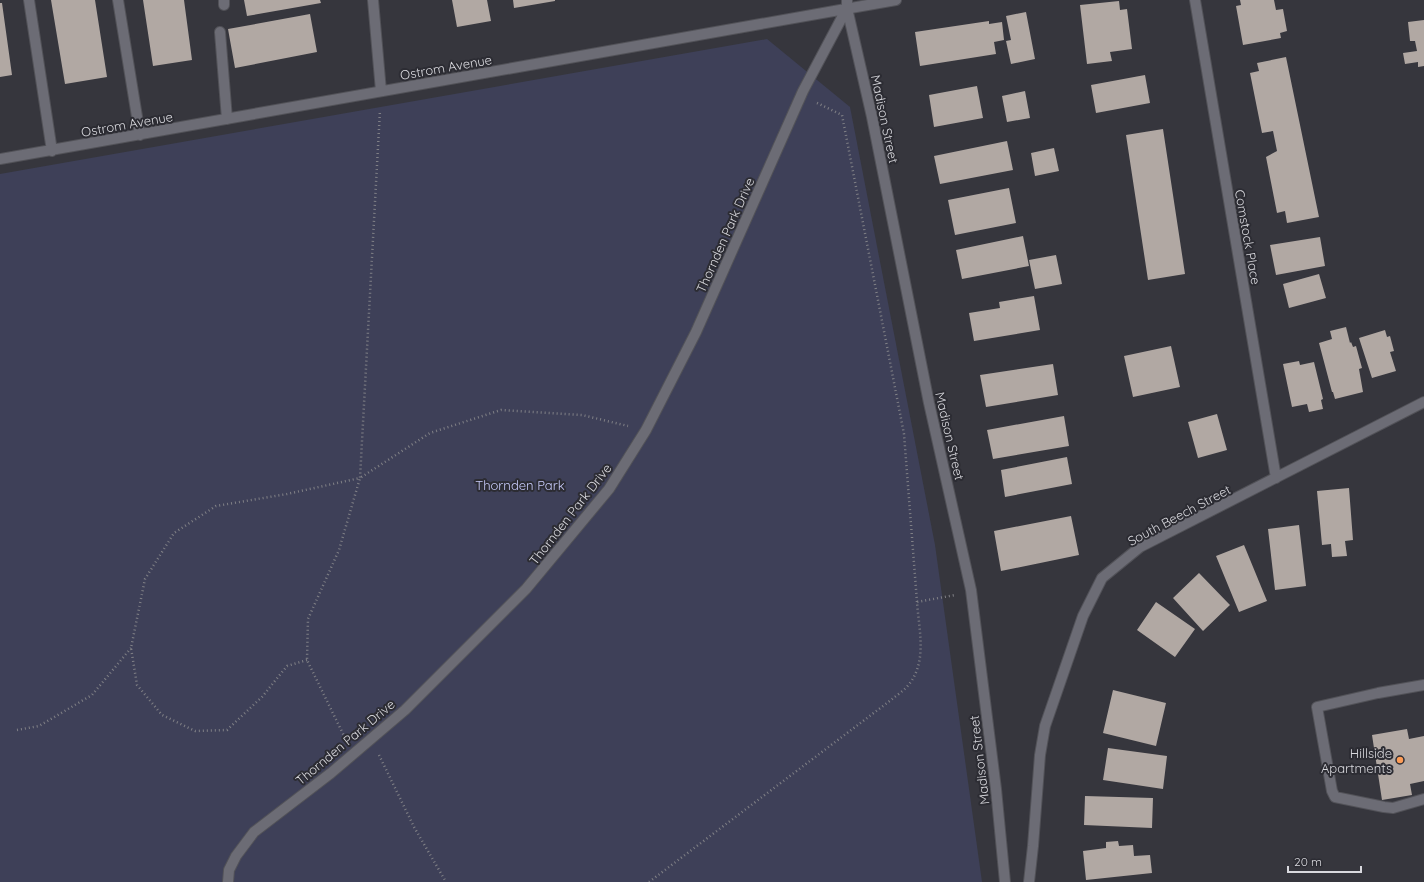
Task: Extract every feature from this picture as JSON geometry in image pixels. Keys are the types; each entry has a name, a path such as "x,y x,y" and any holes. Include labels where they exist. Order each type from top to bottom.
{"street":[{"path":"29,0 52,151"},
{"path":"118,0 140,135"},
{"path":"373,0 381,91"},
{"name":"Ostrom Avenue","path":"0,159 228,119 847,4 896,0"},
{"name":"Comstock Place","path":"1194,0 1276,478"},
{"name":"Thornden Park Drive","path":"228,882 229,870 236,856 254,832 331,773 404,710 526,589 609,489 646,430 696,332 801,95 847,4"},
{"name":"Madison Street","path":"847,4 874,125 929,403 970,590 996,789 1005,882"},
{"path":"220,32 228,119"},
{"name":"South Beech Street","path":"1029,882 1040,754 1045,726 1083,616 1102,578 1140,547 1424,402"},
{"path":"1424,685 1378,693 1316,707 1332,791 1335,797 1388,808 1402,806 1424,799"}],"path":[{"path":"381,91 360,478 339,550 308,619 306,660 353,754 378,753 414,827 446,882"},
{"path":"649,882 885,705 909,684 918,670 921,656 904,434 842,115 801,95"},
{"path":"306,660 288,666 262,697 227,730 195,731 162,715 137,685 131,648 145,579 174,532 216,506 287,494 360,478 430,433 502,410 582,415 646,430"},
{"path":"917,602 948,597 970,590"},
{"path":"17,730 39,726 92,695 131,648"}],"green space":[{"name":"Thornden Park","path":"767,39 850,107 935,545 982,882 0,882 0,174"}],"building":[{"path":"51,0 95,0 107,77 65,84"},
{"path":"143,0 184,0 192,60 153,66"},
{"path":"244,0 320,0 321,3 247,16"},
{"path":"452,0 487,0 491,21 457,27"},
{"path":"513,0 555,0 555,1 514,8"},
{"path":"1240,0 1274,0 1276,10 1283,9 1287,31 1280,33 1281,38 1243,45 1236,6 1241,5"},
{"path":"1119,1 1120,10 1127,9 1132,49 1110,52 1112,61 1087,64 1080,5"},
{"path":"0,3 2,3 12,75 0,77"},
{"path":"1026,12 1035,59 1011,64 1006,41 1011,40 1006,16"},
{"path":"310,14 317,52 235,68 228,29"},
{"path":"1424,20 1424,66 1418,67 1418,62 1405,64 1403,53 1417,51 1415,41 1410,41 1408,22"},
{"path":"989,21 989,24 1002,22 1004,40 994,42 996,54 920,66 915,32"},
{"path":"1286,57 1319,217 1287,223 1285,211 1277,213 1266,157 1277,151 1273,131 1262,133 1250,73 1259,71 1257,63"},
{"path":"1145,75 1150,103 1096,113 1091,85"},
{"path":"977,86 983,118 934,127 929,95"},
{"path":"1025,91 1030,118 1007,122 1002,96"},
{"path":"1163,129 1185,274 1148,280 1126,135"},
{"path":"1007,141 1013,170 940,184 934,156"},
{"path":"1054,148 1059,171 1035,176 1031,153"},
{"path":"1009,188 1016,223 955,235 948,200"},
{"path":"1023,236 1029,266 962,279 956,250"},
{"path":"1320,237 1325,266 1276,275 1270,245"},
{"path":"1056,255 1062,284 1035,289 1029,260"},
{"path":"1319,274 1326,298 1289,308 1283,284"},
{"path":"1034,296 1040,330 974,341 969,313 1000,308 999,302"},
{"path":"1346,327 1350,343 1351,342 1353,347 1356,346 1362,368 1359,369 1363,392 1335,399 1319,343 1332,339 1330,331"},
{"path":"1385,330 1387,337 1390,336 1394,351 1390,352 1396,371 1372,378 1359,338"},
{"path":"1171,346 1180,387 1133,397 1124,356"},
{"path":"1299,361 1300,365 1314,362 1323,399 1321,400 1323,409 1309,412 1307,404 1292,407 1283,364"},
{"path":"1053,364 1058,395 986,407 980,375"},
{"path":"1217,414 1227,450 1198,458 1188,422"},
{"path":"1064,416 1069,446 993,459 987,430"},
{"path":"1067,457 1072,484 1005,497 1001,470"},
{"path":"1349,488 1353,540 1345,541 1347,556 1332,557 1331,544 1322,545 1317,491"},
{"path":"1071,516 1079,555 1001,571 994,531"},
{"path":"1299,525 1306,586 1275,590 1268,529"},
{"path":"1244,545 1267,601 1239,612 1216,556"},
{"path":"1199,573 1230,605 1203,631 1173,598"},
{"path":"1156,602 1195,629 1175,657 1137,630"},
{"path":"1113,690 1166,703 1156,746 1103,733"},
{"name":"Hillside Apartments","path":"1407,729 1409,739 1424,736 1424,781 1410,784 1412,795 1382,800 1372,735"},
{"path":"1108,748 1167,756 1163,789 1103,780"},
{"path":"1085,796 1153,798 1152,828 1084,825"},
{"path":"1118,841 1119,846 1133,845 1134,856 1150,855 1152,873 1086,880 1083,851 1106,848 1106,842"}],"place":[{"name":"Hillside Apartments","path":"1400,760"}]}
